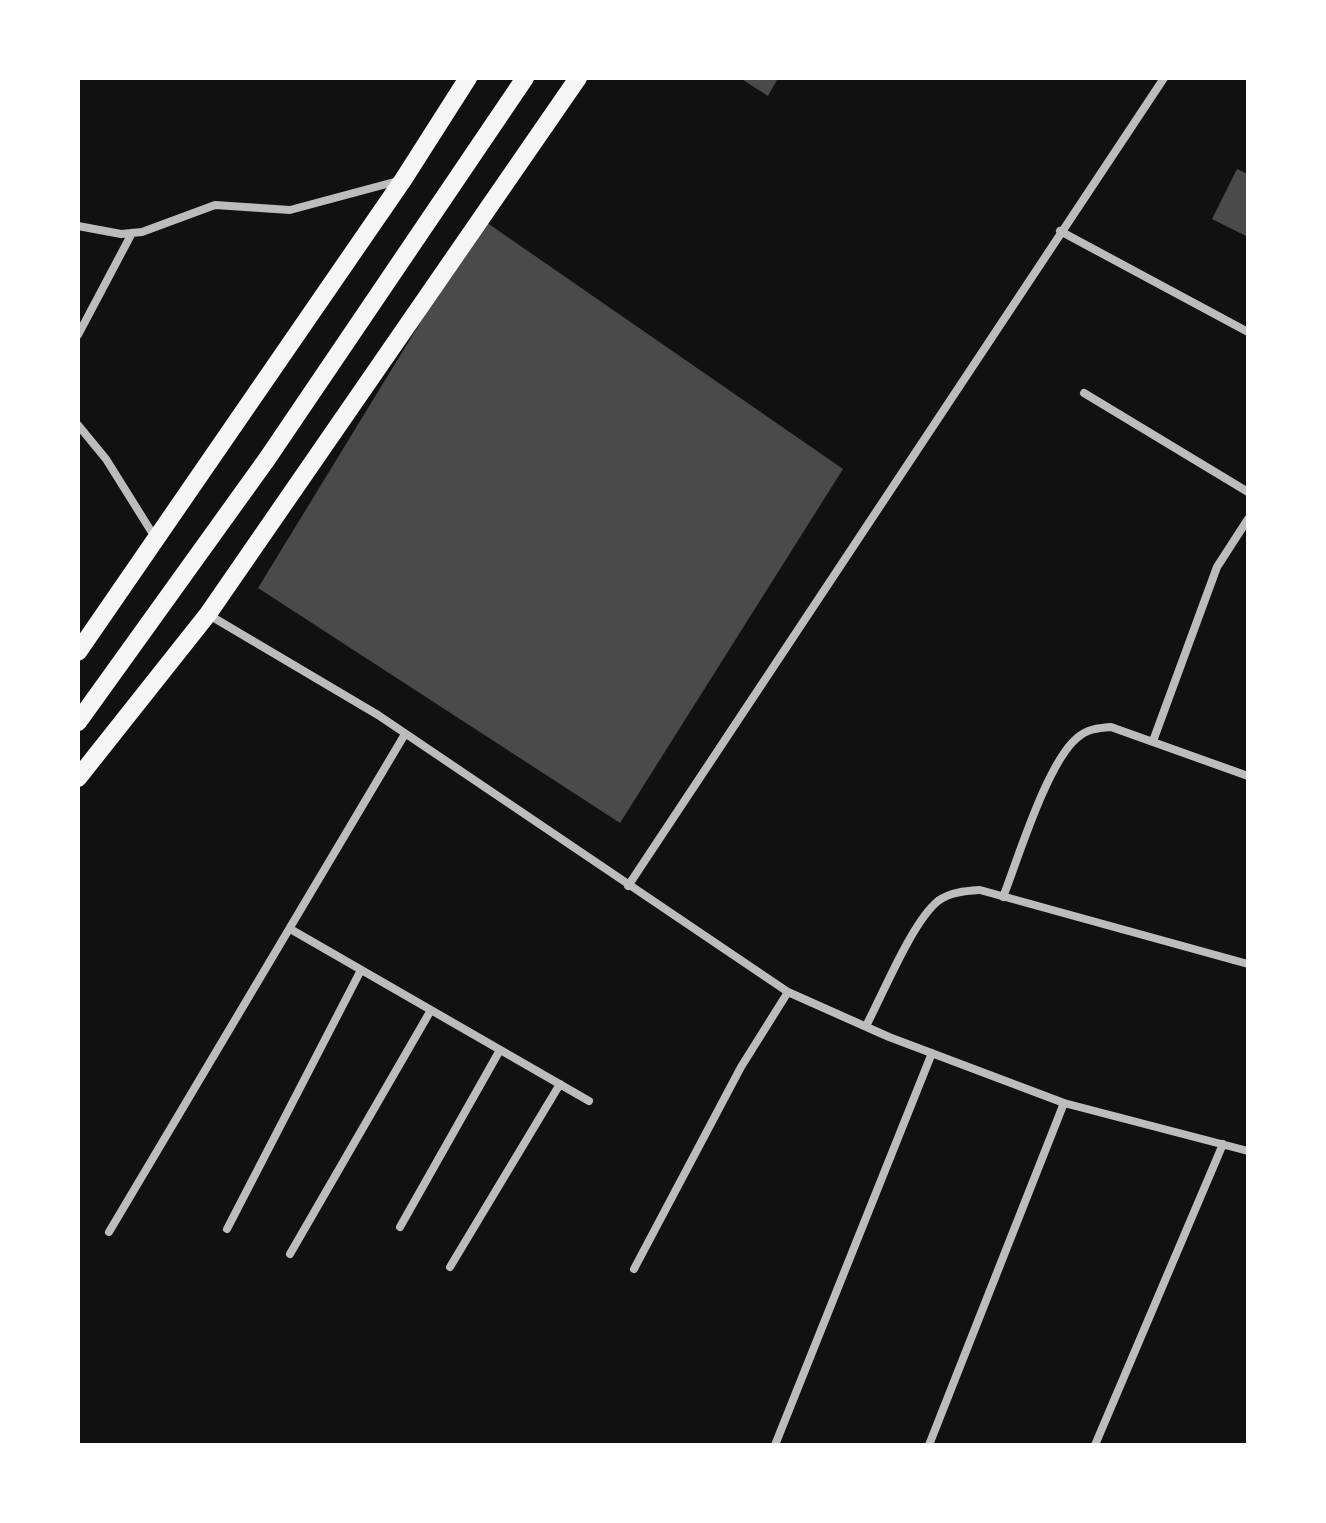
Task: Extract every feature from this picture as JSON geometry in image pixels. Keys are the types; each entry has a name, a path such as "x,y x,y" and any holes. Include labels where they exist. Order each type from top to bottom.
{"main road":[{"path":"78,652 403,180 468,78"},
{"path":"78,722 267,459 525,78"},
{"path":"78,778 208,614 578,78"}],"street":[{"path":"628,886 1164,78"},
{"path":"78,226 132,233 167,225 215,205 290,210 403,180"},
{"path":"1060,231 1248,332"},
{"path":"78,335 132,233"},
{"path":"1084,393 1248,492"},
{"path":"78,425 106,459 156,540"},
{"path":"1153,741 1217,567 1248,519"},
{"path":"208,614 405,734 788,992 932,1053 1064,1103 1248,1151"},
{"path":"1003,897 1054,771 1075,739 1094,728 1111,727 1248,776"},
{"path":"109,1232 292,930 405,734"},
{"path":"866,1026 922,920 939,900 959,892 980,890 1248,964"},
{"path":"292,930 589,1101"},
{"path":"227,1229 361,970"},
{"path":"634,1269 741,1067 788,992"},
{"path":"290,1254 431,1010"},
{"path":"400,1227 500,1050"},
{"path":"775,1445 932,1053"},
{"path":"450,1267 560,1084"},
{"path":"929,1445 1064,1103"},
{"path":"1095,1445 1223,1144"}],"building":[{"path":"740,78 778,78 768,96"},
{"path":"1237,169 1248,174 1248,237 1212,219"},
{"path":"483,220 843,469 620,823 258,588"}]}
